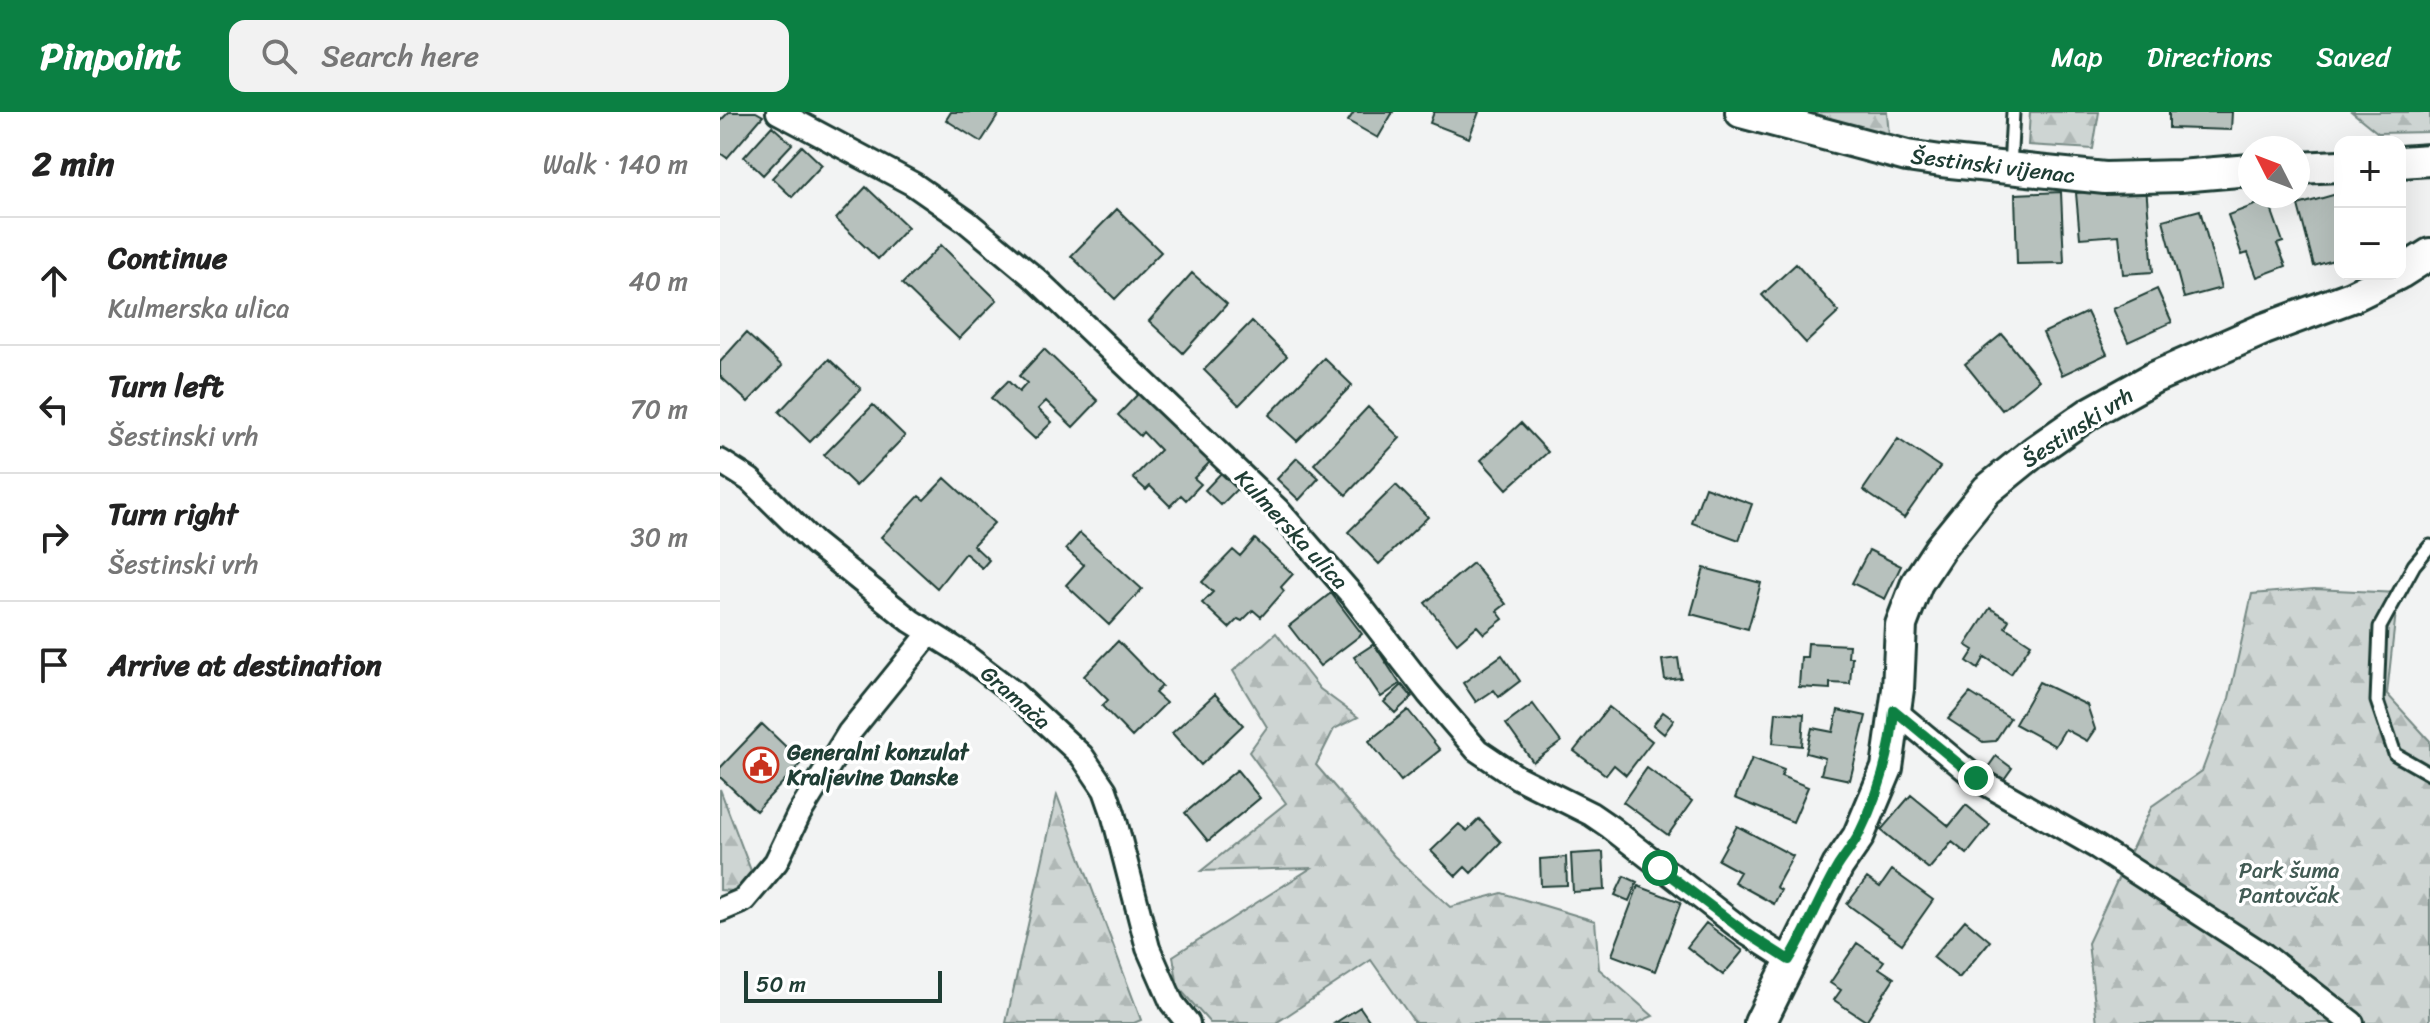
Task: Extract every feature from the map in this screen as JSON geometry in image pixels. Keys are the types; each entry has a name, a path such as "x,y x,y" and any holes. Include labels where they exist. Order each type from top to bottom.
{"street":[{"name":"Kulmerska ulica","path":"778,112 913,184 966,221 1037,280 1295,528 1352,595 1437,705 1477,750 1517,777 1591,814 1769,949 1789,960"},
{"name":"Šestinski vijenac","path":"1741,112 1907,156 2010,169 2105,178 2238,171"},
{"path":"2406,162 2430,160"},
{"path":"2310,167 2334,166"},
{"name":"Šestinski vrh","path":"2406,269 2430,254"},
{"name":"Šestinski vrh","path":"1760,1023 1838,866 1858,837 1887,768 1901,625 1917,583 1940,548 1987,490 2090,413 2155,377 2264,329 2351,297 2385,280"},
{"name":"Gramača","path":"720,461 750,480 814,543 911,621 971,660 1014,693 1082,756 1105,790 1117,824 1148,948 1172,1003 1188,1023"},
{"path":"720,910 744,900 776,862 799,814 849,733 930,633"},
{"path":"1894,710 1976,778 2097,847 2264,955 2352,1023"}],"lane":[{"path":"2010,169 2013,112"},
{"path":"2430,546 2414,565 2380,627 2377,701 2395,754 2430,774"}],"green space":[{"path":"1807,112 1887,112 1889,136"},
{"path":"2030,112 2099,112 2093,149 2028,145"},
{"path":"2352,112 2430,112 2430,132 2378,133"},
{"name":"Park šuma Pantovčak","path":"2314,589 2398,593 2387,694 2430,741 2430,1023 2097,1023 2088,943 2152,806 2202,771 2229,698 2252,594"},
{"path":"1276,633 1320,689 1358,717 1334,729 1316,765 1394,856 1450,907 1502,893 1595,921 1599,969 1653,1016 1637,1023 1415,1023 1371,960 1276,1023 1210,1023 1178,987 1173,956 1311,868 1201,871 1286,803 1249,752 1267,727 1233,671"},
{"path":"720,789 753,876 732,891 720,890"},
{"path":"1057,795 1141,1020 1134,1023 1006,1023"}],"building":[{"path":"729,112 756,112 763,116 727,158 720,153 720,121"},
{"path":"951,112 999,114 981,142 946,120"},
{"path":"1354,112 1393,112 1378,138 1348,121"},
{"path":"1434,112 1479,112 1469,138 1430,123"},
{"path":"2169,112 2232,112 2231,130 2169,128"},
{"path":"772,126 792,144 763,175 744,157"},
{"path":"802,146 822,165 792,197 772,178"},
{"path":"2146,186 2153,272 2123,274 2119,235 2080,238 2076,193"},
{"path":"866,187 908,227 878,259 836,219"},
{"path":"2061,192 2064,263 2017,264 2015,194"},
{"path":"2334,195 2334,260 2314,266 2299,208 2310,208 2310,202"},
{"path":"2247,208 2271,208 2283,242 2277,244 2286,266 2257,277 2248,253 2242,255 2228,215"},
{"path":"1117,209 1161,252 1115,299 1071,256"},
{"path":"2200,210 2221,288 2184,298 2163,220"},
{"path":"941,245 997,300 959,339 902,284"},
{"path":"1796,264 1839,312 1806,343 1762,295"},
{"path":"1192,273 1227,304 1183,353 1149,321"},
{"path":"2157,289 2172,322 2128,342 2113,309"},
{"path":"2087,312 2107,354 2062,375 2043,333"},
{"path":"1252,321 1287,356 1239,405 1204,370"},
{"path":"746,333 782,366 748,402 720,376 720,362"},
{"path":"2002,334 2039,380 2002,410 1965,364"},
{"path":"1044,349 1098,401 1073,427 1046,401 1038,409 1052,422 1035,439 991,398 1008,381 1019,392 1027,383 1019,376"},
{"path":"1324,358 1352,385 1297,441 1269,415"},
{"path":"829,359 861,389 810,442 779,412"},
{"path":"1140,392 1211,461 1194,478 1201,484 1186,500 1181,495 1170,506 1150,486 1146,490 1133,478 1160,450 1143,432 1140,436 1118,415"},
{"path":"873,405 905,436 856,486 824,455"},
{"path":"1368,407 1400,438 1346,495 1314,464"},
{"path":"1521,423 1548,452 1507,489 1481,460"},
{"path":"1898,439 1940,467 1904,518 1863,490"},
{"path":"1297,458 1319,478 1299,500 1277,479"},
{"path":"1222,472 1238,488 1221,505 1205,490"},
{"path":"945,478 994,523 973,545 989,560 982,568 965,553 937,588 881,537 919,496 924,500"},
{"path":"1396,485 1428,517 1379,564 1348,532"},
{"path":"1705,487 1752,504 1739,540 1692,523"},
{"path":"1080,533 1142,589 1109,625 1066,585 1084,565 1066,549"},
{"path":"1255,539 1293,574 1281,587 1284,591 1261,617 1253,610 1229,628 1202,603 1213,592 1202,582 1233,550 1240,556"},
{"path":"1869,550 1901,566 1885,599 1852,583"},
{"path":"1473,563 1506,604 1497,611 1503,619 1484,634 1477,626 1457,643 1425,603"},
{"path":"1704,568 1761,583 1748,629 1691,614"},
{"path":"1331,593 1362,634 1320,666 1289,626"},
{"path":"1990,608 2009,620 2005,627 2031,644 2011,674 1985,657 1978,669 1967,661 1974,650 1966,645"},
{"path":"1118,641 1162,686 1155,693 1166,703 1132,737 1102,706 1108,700 1084,676"},
{"path":"1808,643 1849,645 1848,657 1852,657 1850,684 1830,683 1830,689 1799,687 1801,657 1807,657"},
{"path":"1374,644 1400,684 1381,697 1354,657"},
{"path":"1502,655 1520,681 1499,697 1494,690 1476,702 1463,683"},
{"path":"1678,658 1681,678 1665,680 1662,660"},
{"path":"2039,682 2087,705 2095,729 2087,741 2065,729 2055,746 2015,724"},
{"path":"1402,685 1412,697 1395,713 1384,702"},
{"path":"1970,693 2010,718 1995,741 1983,742 1948,719"},
{"path":"1215,694 1243,725 1201,765 1172,733"},
{"path":"1533,704 1561,742 1533,762 1506,724"},
{"path":"1609,707 1652,741 1626,775 1614,765 1606,775 1574,751"},
{"path":"1408,710 1440,750 1401,781 1369,741"},
{"path":"1838,710 1866,716 1850,780 1821,774 1825,758 1806,753 1812,728 1833,732"},
{"path":"1663,712 1674,720 1664,734 1653,725"},
{"path":"1776,712 1804,714 1802,746 1773,743"},
{"name":"Generalni konzulat Kraljevine Danske","path":"762,724 802,762 756,811 720,777 720,768"},
{"path":"1996,756 2012,768 2002,782 1986,770"},
{"path":"1752,758 1784,770 1781,776 1808,787 1793,822 1735,798"},
{"path":"1647,768 1692,801 1668,835 1623,802"},
{"path":"1237,770 1260,798 1208,841 1185,813"},
{"path":"1911,795 1949,826 1966,805 1990,825 1967,854 1952,842 1929,869 1881,830"},
{"path":"1479,819 1501,842 1471,873 1465,867 1456,876 1431,851 1459,824 1467,831"},
{"path":"1737,826 1793,856 1776,887 1781,890 1774,904 1734,882 1740,872 1718,860"},
{"path":"1603,852 1605,890 1573,892 1571,854"},
{"path":"1566,857 1567,885 1541,886 1540,859"},
{"path":"1892,870 1933,900 1902,944 1847,904 1867,878 1880,887"},
{"path":"1624,876 1637,882 1629,901 1615,895"},
{"path":"1638,886 1681,902 1655,971 1612,955"},
{"path":"1965,920 1990,941 1959,978 1933,957"},
{"path":"1706,923 1743,951 1723,975 1687,947"},
{"path":"1857,943 1884,961 1879,968 1894,978 1866,1021 1834,1000 1841,990 1830,983"},
{"path":"1360,1007 1371,1023 1335,1023"}],"place":[{"name":"Generalni konzulat Kraljevine Danske","path":"761,765"}],"route":[{"path":"1660,868 1745,932 1789,960 1806,933 1838,866 1858,837 1876,797 1887,768 1894,710 1976,778"}]}
